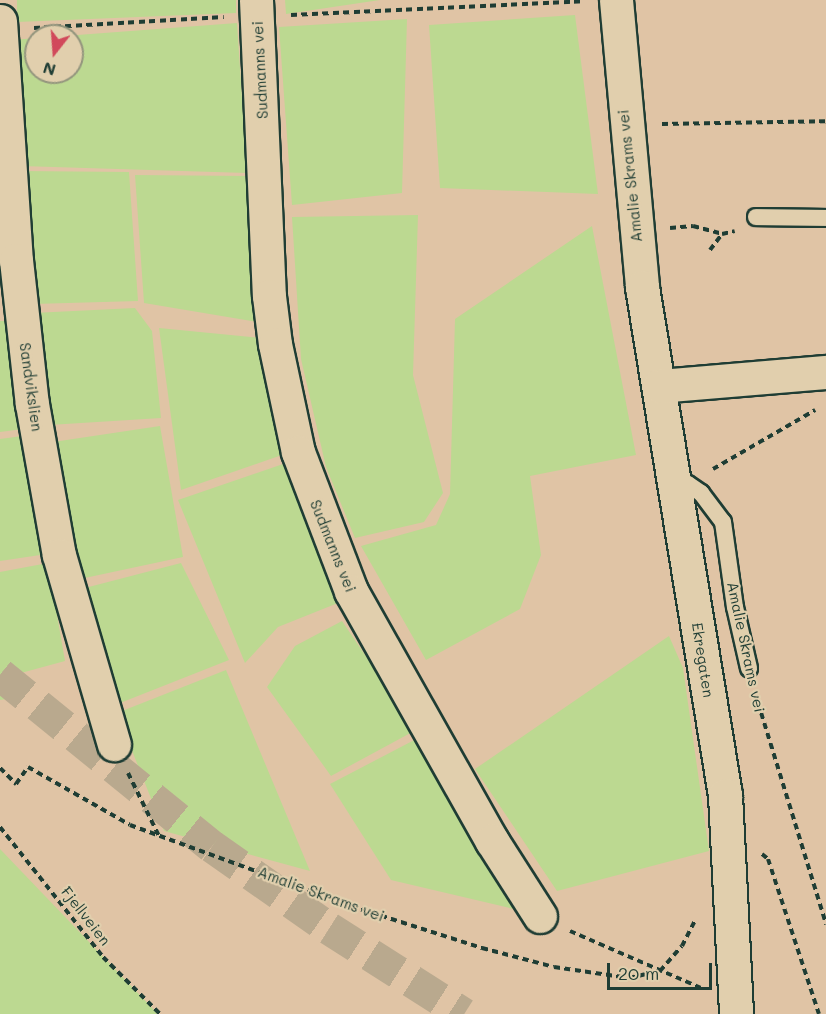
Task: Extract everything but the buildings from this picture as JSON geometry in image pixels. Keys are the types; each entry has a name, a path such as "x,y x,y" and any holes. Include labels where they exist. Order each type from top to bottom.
{"street":[{"name":"Amalie Skrams vei","path":"616,0 629,176 642,287 659,386 682,482"},
{"name":"Sudmanns vei","path":"248,11 269,296 285,395 305,474 333,548 367,622 468,793 492,841 540,916"},
{"name":"Sandvikslien","path":"14,25 16,260 32,404 60,555 114,744"},
{"path":"659,386 826,372"},
{"name":"Ekregaten","path":"682,482 729,839"},
{"path":"729,839 729,899 736,1014"}],"lane":[{"path":"756,217 826,218"},
{"name":"Amalie Skrams vei","path":"682,482 716,510 723,522 735,607 749,668"}],"path":[{"path":"248,11 596,1"},
{"name":"Sudmanns vei","path":"14,25 127,22 248,11"},
{"path":"672,124 826,121"},
{"path":"673,228 693,226 722,234"},
{"path":"682,482 826,403"},
{"name":"Amalie Skrams vei","path":"749,668 765,734 826,924"},
{"path":"114,744 160,837"},
{"path":"0,768 16,784 28,767 40,776 130,825 160,837"},
{"name":"Fjellveien","path":"0,827 103,957 160,1014"},
{"name":"Amalie Skrams vei","path":"160,837 351,906 482,948 554,968 629,978 660,971"},
{"path":"729,839 754,847 768,859 819,1014"},
{"path":"540,916 660,971 682,946 710,899 729,899"}],"green space":[{"path":"17,0 236,0 236,13 17,22"},
{"path":"285,0 380,0 286,14"},
{"path":"575,15 598,194 440,188 429,25"},
{"path":"407,19 402,193 292,205 279,27"},
{"path":"237,23 247,173 21,166 12,40 24,39 24,84 84,84 84,34"},
{"path":"20,171 129,172 138,301 33,304"},
{"path":"135,175 248,176 258,322 144,303"},
{"path":"418,215 413,375 443,493 424,522 355,538 326,467 301,359 292,217"},
{"path":"592,226 636,455 530,476 541,555 520,609 426,660 361,546 436,525 450,494 455,319"},
{"path":"135,308 152,331 161,418 49,425 33,313"},
{"path":"0,321 8,321 23,429 0,432"},
{"path":"159,328 261,338 282,455 181,490"},
{"path":"160,426 183,557 80,579 53,442"},
{"path":"22,436 47,554 0,561 0,439"},
{"path":"283,464 338,603 278,627 245,663 178,500"},
{"path":"48,563 65,661 21,673 24,696 0,700 0,572"},
{"path":"181,563 229,660 115,705 81,589"},
{"path":"342,621 416,730 331,776 267,687 295,646"},
{"path":"669,636 683,668 709,851 557,891 475,769"},
{"path":"226,670 310,871 164,831 117,713"},
{"path":"420,737 518,910 391,880 330,784"},
{"path":"0,849 158,1014 0,1014"}],"tunnel":[{"path":"0,674 212,846 329,928 464,1014"}]}
